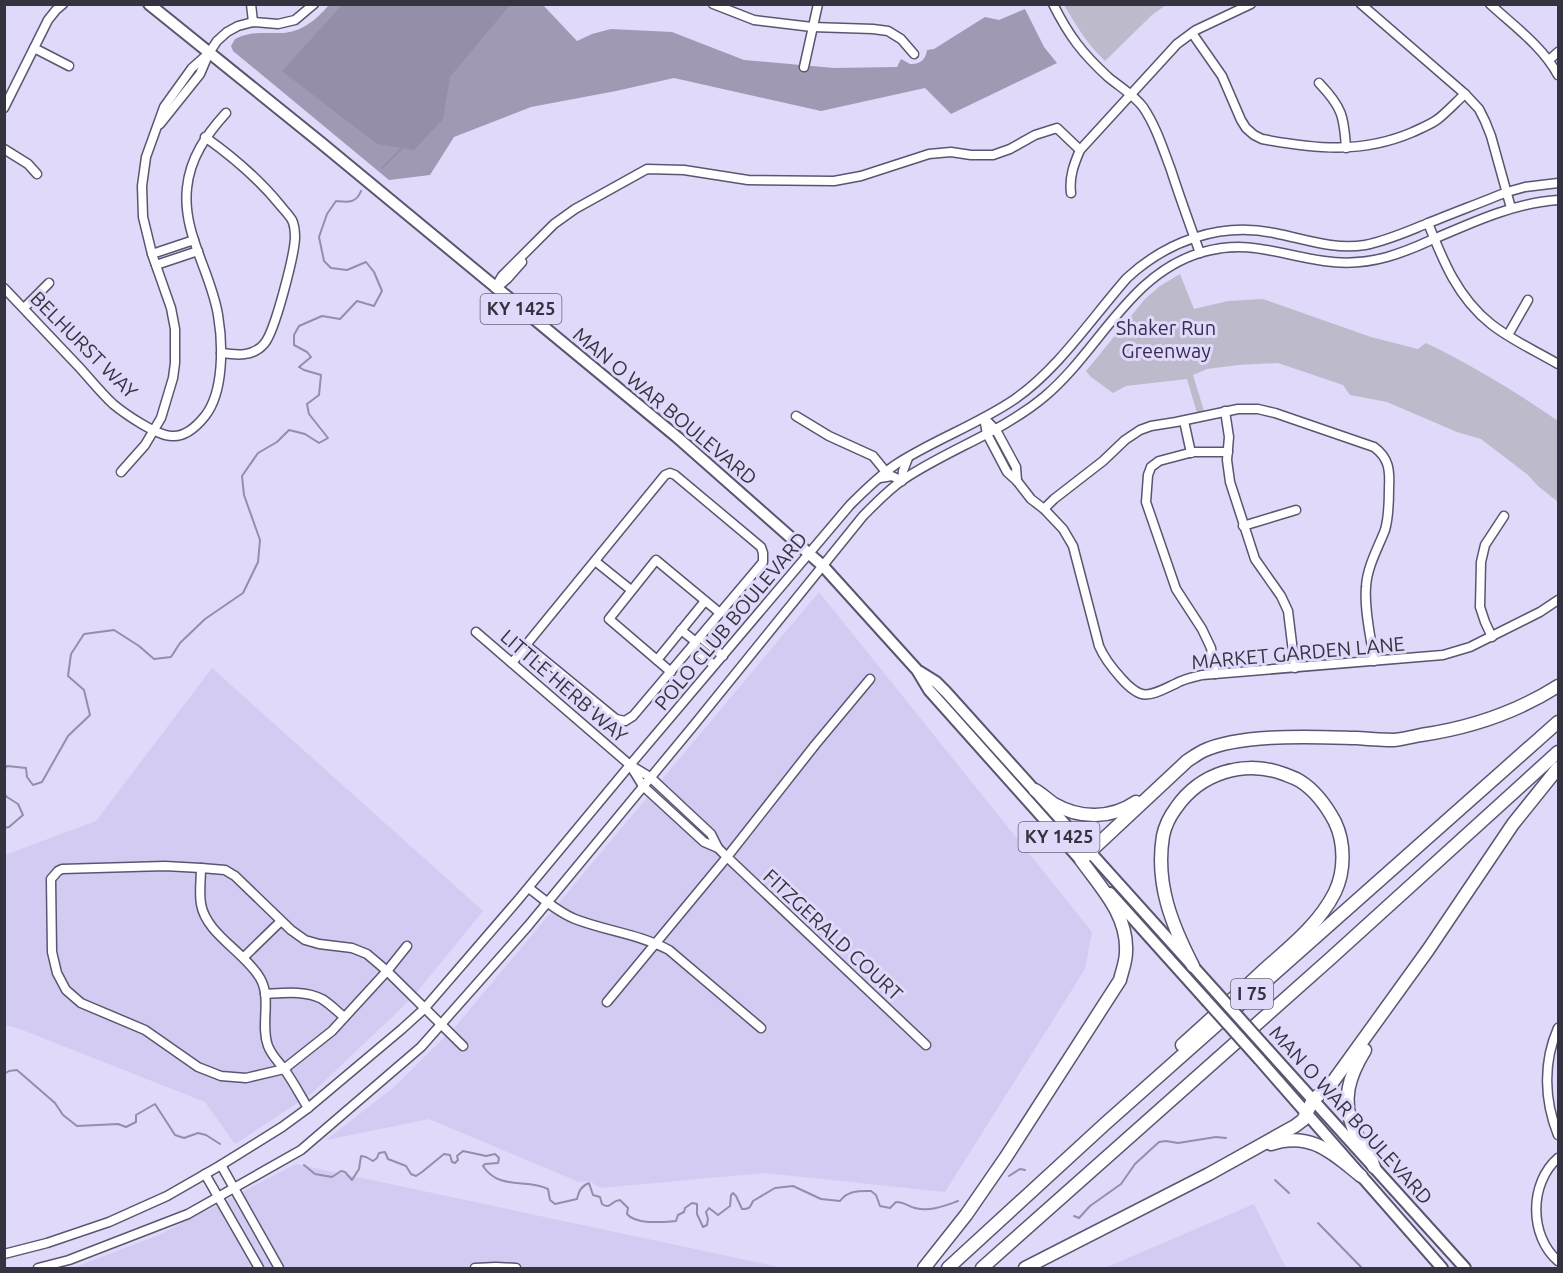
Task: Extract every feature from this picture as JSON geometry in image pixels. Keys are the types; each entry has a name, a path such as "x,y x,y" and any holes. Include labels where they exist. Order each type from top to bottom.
{"highway":[{"path":"924,1269 966,1215 1006,1157 1119,980 1126,954 1124,927 1085,856 1164,782 1187,761 1215,747 1240,741 1270,738 1395,740 1438,733 1490,719 1520,707 1558,686"},
{"name":"I 75","path":"948,1269 1106,1122 1558,722"},
{"name":"I 75","path":"982,1269 1558,752"},
{"path":"1106,1122 1176,1050 1317,921 1336,890 1343,852 1339,830 1326,806 1300,781 1273,770 1242,768 1228,770 1204,780 1194,788 1185,796 1171,816 1163,834 1162,878 1175,931 1193,966"},
{"path":"1024,1269 1245,1154 1295,1126 1303,1119 1313,1100 1332,1083 1419,962 1513,824 1558,768"},
{"path":"1035,790 1065,809 1078,814 1093,815 1122,810 1164,782"},
{"path":"1374,1167 1353,1129 1348,1106 1349,1084 1358,1062 1419,962"},
{"path":"1245,1154 1283,1141 1305,1141 1329,1151 1361,1176"}],"main road":[{"name":"MAN O WAR BOULEVARD","path":"149,4 676,436 823,566 917,670 929,690 1085,856 1193,966 1465,1269"},
{"name":"MAN O WAR BOULEVARD","path":"917,670 936,682 946,692 1035,790 1085,856 1206,1000 1442,1269"}],"street":[{"path":"4,108 48,20 63,4"},
{"path":"251,4 253,22"},
{"path":"121,472 154,431 161,418 173,378 175,329 171,308 152,254 143,217 142,186 146,157 157,129 200,74 209,53 227,32 253,22 278,24 295,20 314,4"},
{"path":"713,4 754,20 812,27 888,31 901,39 914,54"},
{"path":"804,67 819,4"},
{"path":"1053,4 1079,49 1114,83 1131,94 1143,108 1156,132 1200,253"},
{"path":"1071,193 1071,176 1080,150 1172,49 1192,33 1251,4"},
{"path":"1361,4 1475,104 1491,136 1511,208"},
{"path":"1490,4 1527,37 1549,60 1558,75"},
{"path":"1192,33 1222,76 1241,120 1251,133 1263,139 1317,148 1346,148 1389,141 1437,120 1465,94"},
{"path":"34,48 69,66"},
{"path":"1549,60 1558,52"},
{"path":"1319,83 1331,95 1343,116 1346,148"},
{"name":"BELHURST WAY","path":"4,288 113,403 162,435 174,437 184,435 194,429 215,399 221,339 218,313 187,213 187,188 192,163 206,137 225,113"},
{"path":"495,288 502,276 554,224 575,209 647,169 684,170 748,180 834,181 861,176 929,154 951,152 993,155 1010,149 1035,135 1057,128 1080,150"},
{"path":"206,137 236,160 271,194 292,220 295,229 293,250 270,335 264,345 252,353 239,355 221,353"},
{"path":"4,149 28,164 36,174"},
{"name":"POLO CLUB BOULEVARD","path":"4,1254 47,1243 109,1222 167,1196 221,1165 308,1108 424,1009 529,888 850,505 877,479 908,457 984,418 1034,384 1053,366 1112,295 1138,268 1162,251 1194,237 1245,230 1275,233 1308,242 1346,246 1364,245 1389,239 1507,192 1558,183"},
{"name":"POLO CLUB BOULEVARD","path":"38,1269 69,1260 188,1214 301,1150 421,1047 547,902 863,516 883,495 902,481 996,430 1045,396 1065,378 1124,306 1149,280 1169,266 1200,253 1245,246 1325,262 1353,263 1388,257 1511,208 1558,200"},
{"path":"1428,223 1452,278 1481,315 1508,335 1558,364"},
{"path":"152,254 194,240"},
{"path":"156,265 198,250"},
{"path":"24,308 50,283"},
{"path":"1508,335 1528,300"},
{"path":"1044,509 1132,435 1151,426 1225,411 1248,408 1275,413 1374,447 1386,459 1390,470 1389,513 1369,569 1366,586 1374,661"},
{"path":"1225,411 1229,437 1228,476 1255,559 1281,596 1287,611 1295,668"},
{"path":"796,416 829,436 873,456 886,472"},
{"name":"MARKET GARDEN LANE","path":"984,418 996,430 1016,468 1017,481"},
{"name":"MARKET GARDEN LANE","path":"984,418 987,434 1007,472 1030,499 1044,509 1062,529 1073,546 1100,650 1130,688 1141,694 1162,691 1187,679 1215,674 1443,655 1470,647 1492,637 1558,600"},
{"path":"1184,421 1191,453"},
{"path":"1215,674 1211,648 1202,629 1176,589 1146,501 1148,475 1151,467 1159,461 1191,453 1228,452"},
{"path":"877,479 892,476 902,481 908,457"},
{"path":"512,663 526,645 665,475 670,473 675,475 761,547 764,562 633,716 625,721 616,719 526,645"},
{"path":"1243,526 1296,510"},
{"path":"1492,637 1481,614 1481,562 1485,545 1504,516"},
{"path":"671,672 609,619 631,590 656,560 720,613"},
{"path":"595,561 631,590"},
{"path":"657,660 705,601"},
{"path":"681,630 696,642 723,656"},
{"name":"LITTLE HERB WAY","path":"476,632 630,765"},
{"path":"696,642 714,665"},
{"path":"607,1002 870,679"},
{"name":"FITZGERALD COURT","path":"630,765 650,777 711,834 718,848 727,857 926,1045"},
{"name":"FITZGERALD COURT","path":"630,765 643,786 704,842 718,848"},
{"path":"407,946 387,971 332,1031 284,1069 246,1078 221,1076 198,1068 145,1030 81,1003 66,990 57,973 52,952 51,879 58,870 62,869 111,866 165,866 225,870 235,876 281,921 305,940 352,948 367,954 387,971 463,1046"},
{"path":"201,868 202,912 214,930 244,957 261,980 265,994 265,1033 268,1045 273,1057 284,1069 308,1108"},
{"path":"529,888 574,918 655,943 669,950 760,1028"},
{"path":"244,957 281,921"},
{"path":"265,994 312,995 330,1005 344,1017"},
{"path":"1558,1028 1549,1059 1547,1091 1558,1135"},
{"path":"1558,1158 1550,1166 1541,1184 1536,1201 1536,1211 1541,1236 1558,1261"},
{"path":"221,1165 279,1269"},
{"path":"205,1174 259,1269"},
{"path":"475,1269 496,1267 516,1269"}],"shaded area":[{"path":"343,4 510,5 450,77 443,119 414,150 377,144 282,71"},
{"path":"542,4 577,41 611,29 672,32 744,60 834,68 897,67 901,59 910,64 917,64 924,59 927,50 934,49 985,17 999,20 1025,9 1044,47 1057,63 951,114 925,88 821,111 674,78 531,107 454,137 430,175 389,180 233,51 231,46 235,39 245,35 285,33 300,29 329,5"},
{"path":"819,592 1092,932 1085,969 945,1192 765,1173 600,1188 590,1181 579,1182 429,1119 326,1140 394,1087 455,1027"},
{"path":"212,668 483,911 413,997 311,1094 235,1144 205,1102 5,1025 5,855 96,821"},
{"path":"296,1164 784,1268 73,1268 159,1235"},
{"path":"1254,1204 1286,1268 1105,1268"}],"green space":[{"path":"1064,5 1166,5 1152,15 1105,61 1087,41"},
{"name":"Shaker Run Greenway","path":"1180,274 1194,309 1228,301 1263,299 1371,337 1418,349 1426,343 1494,379 1558,421 1558,502 1528,475 1481,439 1457,432 1387,402 1350,395 1343,385 1278,363 1207,369 1193,375 1204,411 1197,413 1187,379 1126,386 1113,393 1086,371 1145,299 1160,286"}],"waterway":[{"path":"382,168 404,146"},
{"path":"4,770 7,766 26,768 27,777 33,785 42,782 68,736 90,715 84,690 68,676 71,654 84,634 114,630 154,659 171,657 180,643 205,619 243,593 258,562 260,540 244,495 242,476 258,453 277,442 289,430 305,434 319,443 328,438 309,414 307,404 319,395 321,375 299,367 311,357 294,345 294,335 299,326 322,316 340,319 357,301 374,306 382,291 374,272 366,262 347,270 331,268 324,261 319,237 327,214 336,201 354,200 361,191"},
{"path":"4,794 18,804 23,815 9,827 4,828"},
{"path":"4,1074 17,1070 55,1103 63,1115 77,1126 118,1124 126,1127 136,1122 136,1115 155,1104 175,1135 184,1138 198,1133 220,1144"},
{"path":"1074,1216 1079,1218 1090,1206 1121,1184 1135,1164 1159,1142 1178,1143 1216,1137 1226,1138"},
{"path":"304,1165 315,1174 332,1177 341,1171 345,1172 352,1180 359,1169 361,1156 373,1161 379,1153 385,1152 388,1159 406,1166 411,1174 416,1176 444,1154 450,1155 452,1162 455,1163 458,1160 457,1156 463,1151 486,1156 495,1154 499,1158 498,1163 483,1166 490,1174 497,1179 548,1189 550,1200 555,1204 577,1199 581,1189 589,1183 593,1195 600,1197 602,1204 609,1206 620,1200 628,1208 627,1214 637,1220 676,1221 685,1208 692,1203 697,1204 697,1214 703,1227 707,1225 706,1212 709,1208 718,1215 730,1206 733,1193 742,1209 746,1209 753,1201 775,1188 793,1186 821,1199 840,1201 850,1193 871,1191 876,1195 880,1206 890,1208 896,1202 926,1209 958,1201"},
{"path":"1009,1176 1020,1169 1025,1170"},
{"path":"1275,1180 1289,1193"},
{"path":"1318,1223 1362,1268"}]}
